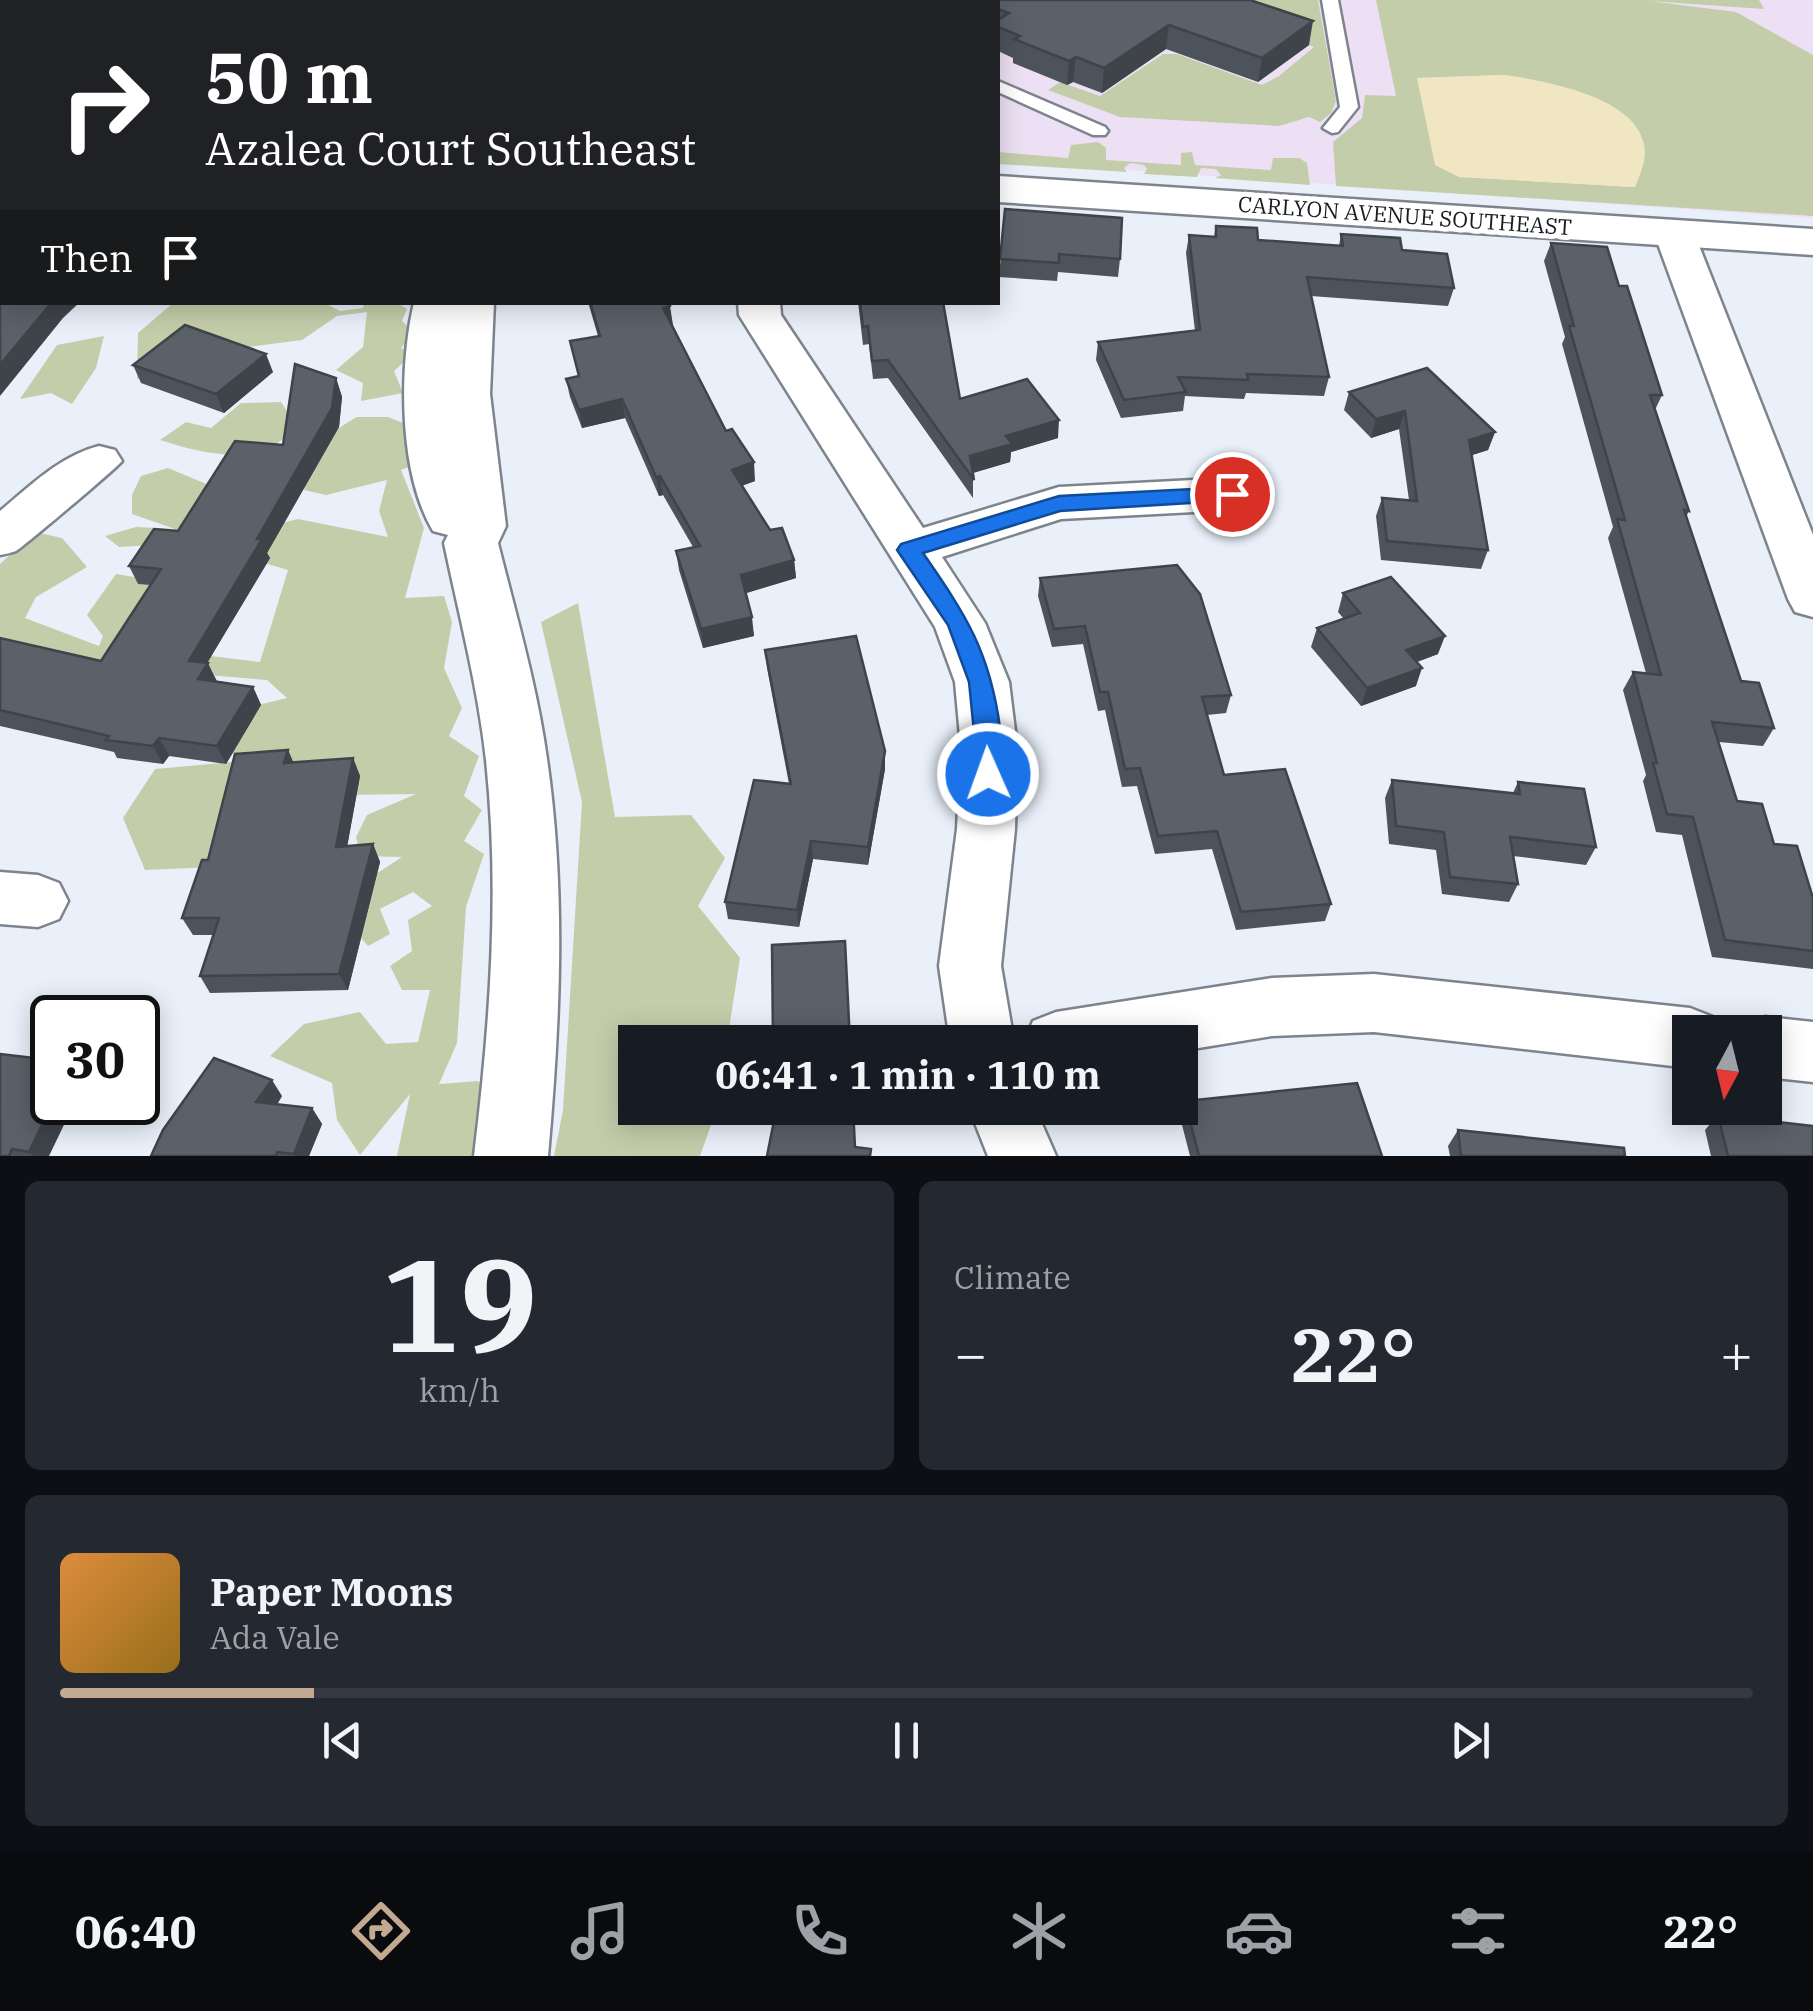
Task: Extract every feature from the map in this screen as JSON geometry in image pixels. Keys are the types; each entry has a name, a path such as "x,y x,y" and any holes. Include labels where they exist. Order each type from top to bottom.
{"main road":[{"name":"CARLYON AVENUE SOUTHEAST","path":"1000,189 1813,242"},
{"path":"436,305 427,346 426,412 456,533 471,542"},
{"path":"471,305 466,394 480,526 471,542 500,669 520,786 528,924 522,1059 511,1156"}],"street":[{"path":"1674,233 1813,599"},
{"path":"759,305 760,314 958,623 982,682 990,747 970,966 979,1025"},
{"path":"0,538 63,484 99,462"},
{"path":"908,550 1059,503 1232,494"},
{"path":"1161,1025 1272,1007 1374,1004 1672,1036"},
{"path":"1782,1048 1813,1052"},
{"path":"1009,1125 1022,1156"}],"lane":[{"path":"1330,0 1350,106 1332,128"},
{"path":"1000,87 1099,131"}],"shaded area":[{"path":"1000,0 1813,0 1813,218 1000,161"}],"green space":[{"path":"1244,0 1318,0 1336,101 1331,113 1320,122 1309,117 1279,126 1120,117 1048,90 1060,82 1100,96 1163,54 1177,54 1262,85 1314,47 1233,18"},
{"path":"1376,0 1759,0 1764,9 1649,1 1736,12 1813,55 1813,216 1336,186 1333,142 1362,118 1365,95 1396,96","holes":["1505,75 1584,93 1622,113 1635,125 1643,141 1643,165 1635,187 1459,177 1417,78"]},
{"path":"1098,142 1106,148 1106,160 1181,165 1181,153 1192,152 1195,165 1271,170 1273,158 1299,158 1307,163 1310,185 1215,178 1221,175 1216,169 1201,168 1197,177 1144,174 1144,165 1130,163 1124,168 1127,172 1000,164 1000,152 1068,158 1071,145"},
{"path":"171,305 328,305 340,311 364,305 400,305 407,309 402,321 414,332 401,348 413,354 394,371 403,393 361,401 363,383 336,370 363,347 367,312 337,316 302,340 241,348 137,379 138,333"},
{"path":"104,336 96,368 72,404 51,393 20,399 57,345"},
{"path":"281,402 297,427 266,448 249,453 214,453 160,440 186,422 211,428 241,403"},
{"path":"357,417 388,417 408,425 416,464 401,470 424,528 405,598 444,596 452,622 444,668 462,708 449,736 479,756 464,796 482,810 464,841 484,854 466,907 457,1043 439,1084 478,1081 509,1121 498,1156 397,1156 410,1094 360,1155 337,1120 332,1083 270,1056 304,1024 360,1012 386,1044 418,1042 430,990 402,990 390,966 412,951 408,920 432,906 413,892 380,909 390,934 368,946 343,917 345,894 402,857 360,856 356,837 367,815 416,794 339,795 237,866 145,870 123,818 155,769 243,761 228,750 241,709 287,698 267,680 158,671 137,685 0,648 0,564 35,532 62,538 87,567 36,597 25,618 99,646 103,636 87,615 116,574 176,584 162,650 260,662 288,570 200,544 298,519 388,537 379,511 387,480 326,495 304,490 320,446"},
{"path":"168,468 216,488 170,544 119,547 105,536 136,527 175,529 132,514 132,495 141,476"},
{"path":"578,603 615,817 691,815 725,858 698,906 740,958 730,1025 618,1025 618,1125 711,1125 700,1156 554,1156 563,1110 582,802 541,622"}],"sand":[{"path":"1505,75 1584,93 1622,113 1635,125 1643,141 1643,165 1635,187 1459,177 1435,165 1417,78"}],"building":[{"path":"1000,0 1250,0 1313,21 1262,58 1169,25 1104,68 1076,57 1069,61 1014,39 1020,36 1000,28 1000,19 1009,13 1000,10"},
{"path":"1005,209 1122,218 1120,259 1059,254 1059,263 1000,259"},
{"path":"1216,226 1257,228 1258,240 1343,246 1341,234 1400,238 1402,250 1447,254 1454,288 1307,277 1329,377 1178,377 1186,392 1124,400 1098,342 1200,330 1189,235 1216,237"},
{"path":"1551,243 1607,247 1619,286 1627,286 1662,395 1650,395 1689,511 1684,510 1741,681 1759,683 1774,728 1712,722 1737,801 1762,804 1774,844 1797,846 1813,898 1813,951 1725,940 1693,817 1667,814 1633,672 1661,675 1617,519 1625,520 1569,326 1574,326"},
{"path":"0,305 50,305 0,365"},
{"path":"591,305 670,305 663,308 726,431 732,429 754,462 732,470 770,530 782,528 794,560 741,575 752,617 701,629 676,551 700,546 660,476 656,477 622,399 579,410 566,379 579,376 570,341 600,336"},
{"path":"860,305 944,305 960,399 1027,379 1059,420 1006,436 1012,444 970,456 974,480 888,360 872,361 868,326 863,327"},
{"path":"185,325 266,354 216,394 133,365"},
{"path":"295,364 336,378 332,408 257,539 262,539 189,661 208,663 198,679 253,687 217,746 159,738 153,746 106,740 109,736 0,710 0,638 101,661 161,569 129,566 154,529 178,531 235,441 283,445"},
{"path":"1427,368 1495,432 1469,440 1488,550 1387,541 1382,498 1417,501 1405,411 1376,419 1349,392"},
{"path":"1177,565 1200,594 1231,695 1202,697 1224,775 1285,769 1331,904 1241,912 1217,831 1158,836 1140,768 1125,769 1108,692 1100,692 1085,626 1054,629 1040,578"},
{"path":"1391,577 1445,636 1406,650 1422,668 1367,688 1317,628 1360,613 1343,593"},
{"path":"856,636 885,751 868,847 811,841 797,910 725,902 754,780 791,784 765,650"},
{"path":"288,750 284,763 353,758 336,847 373,844 339,974 200,976 219,918 182,918 202,860 208,860 235,754"},
{"path":"1392,780 1520,794 1518,782 1584,789 1596,847 1510,837 1518,884 1450,877 1444,832 1396,826"},
{"path":"845,941 849,1025 773,1025 772,945"},
{"path":"0,1054 30,1057 30,1125 42,1125 29,1152 12,1149 9,1156 0,1156"},
{"path":"214,1058 272,1080 256,1102 312,1108 294,1154 151,1156 163,1130"},
{"path":"1357,1083 1382,1156 1199,1156 1191,1125 1198,1125 1198,1100"},
{"path":"1782,1122 1813,1126 1813,1156 1728,1156 1720,1125"},
{"path":"773,1125 854,1125 855,1147 871,1149 870,1156 767,1156"},
{"path":"1458,1130 1624,1148 1625,1156 1461,1156"}],"route":[{"path":"988,774 990,747 982,682 958,623 908,550 1059,503 1232,494"}]}
